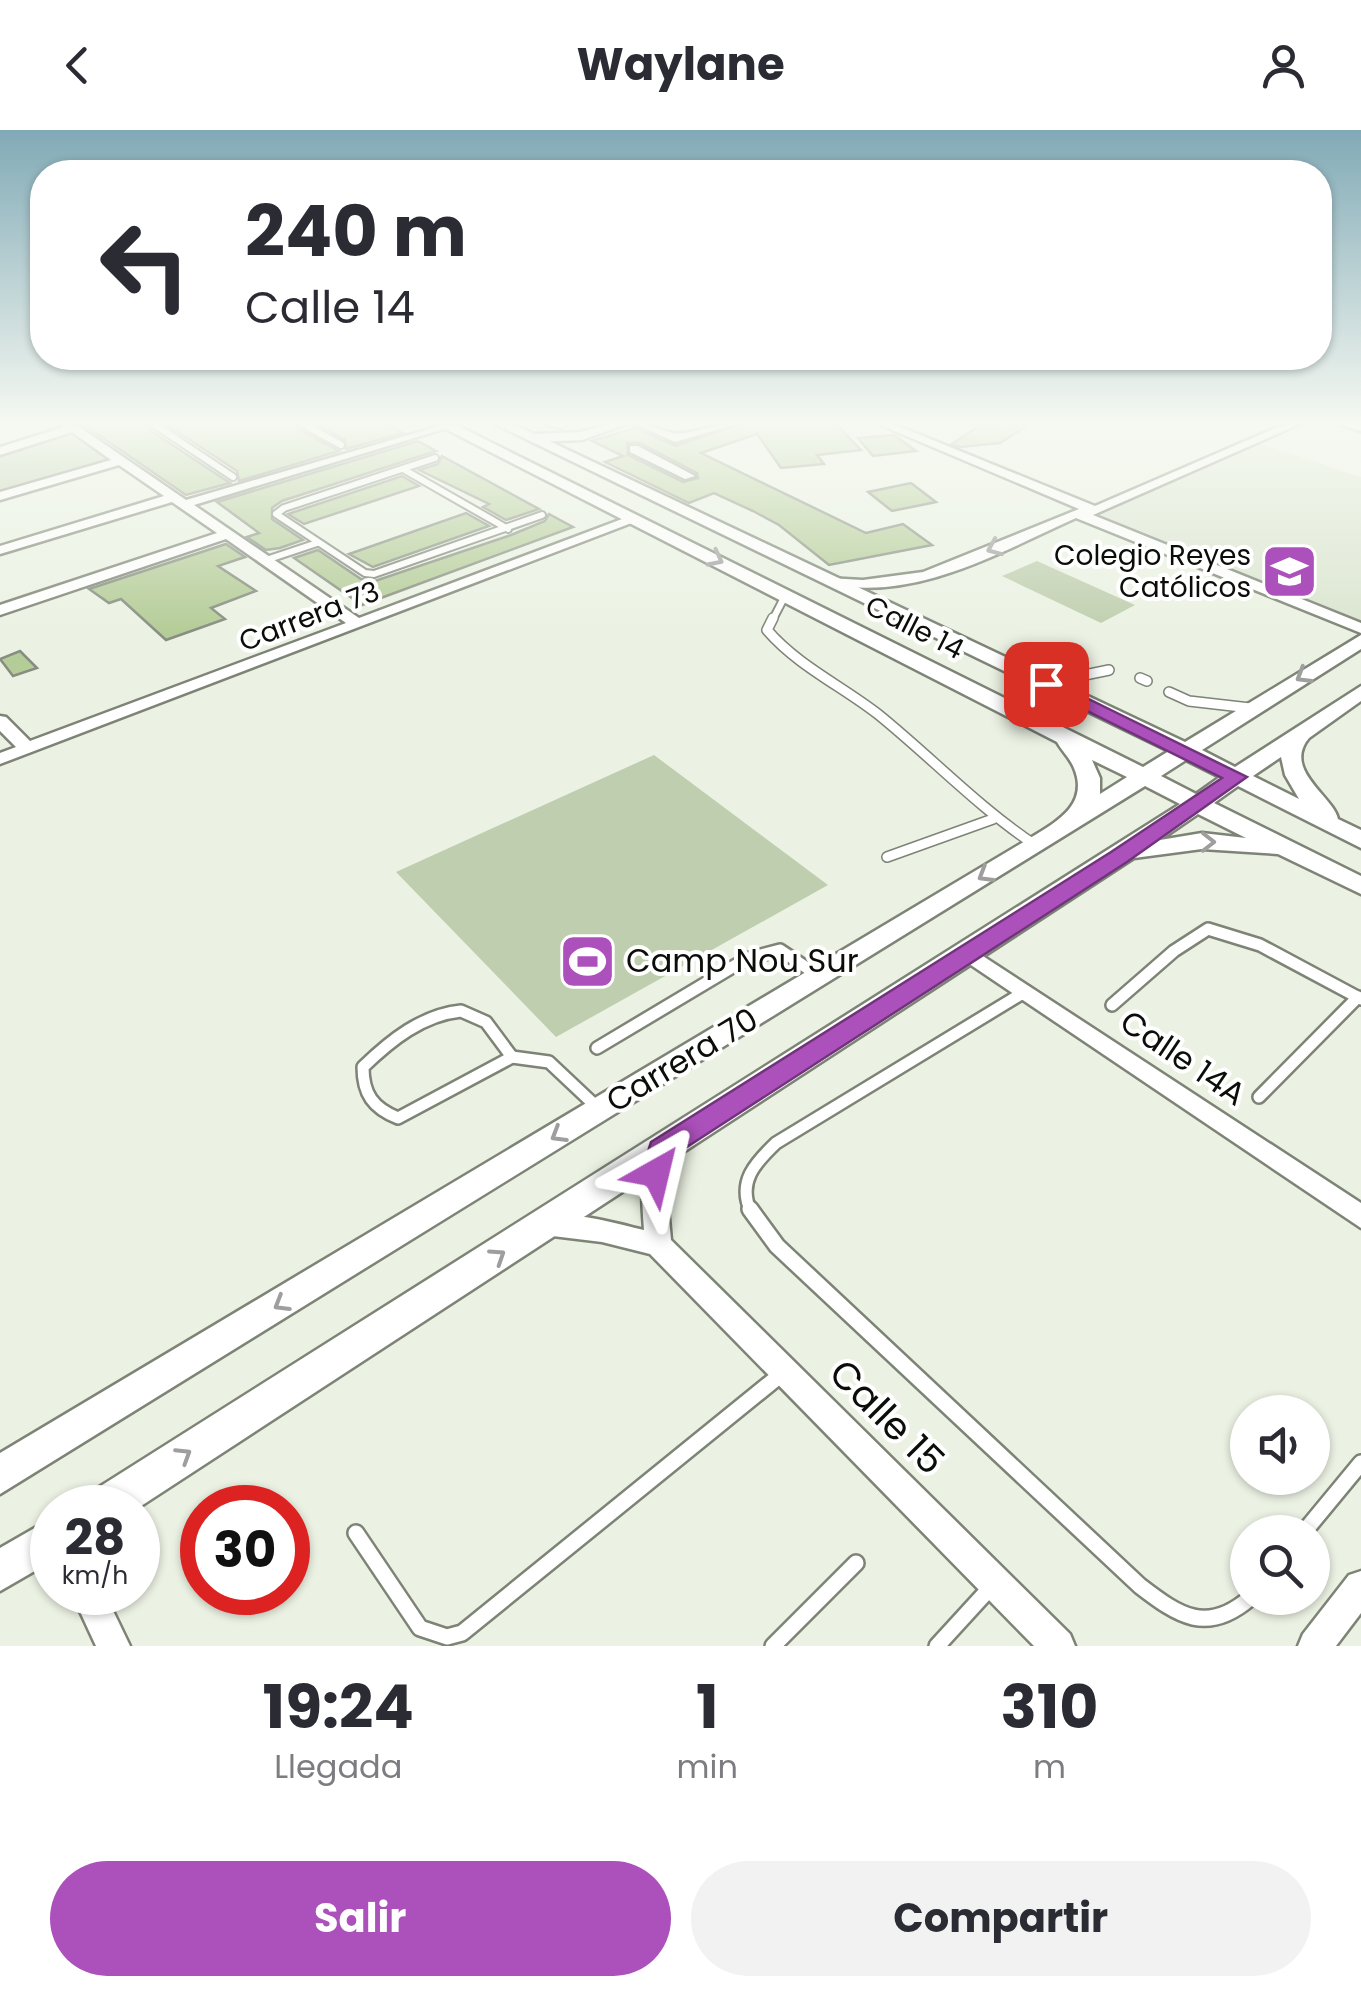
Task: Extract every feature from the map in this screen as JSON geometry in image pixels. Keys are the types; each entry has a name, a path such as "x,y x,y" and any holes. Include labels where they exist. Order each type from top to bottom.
{"street":[{"path":"169,494 358,624"},
{"path":"0,550 205,494"},
{"name":"Calle 14","path":"584,494 1361,886"},
{"name":"Calle 14","path":"649,494 1184,750 1361,840"},
{"path":"1047,494 1361,628"},
{"path":"1084,510 1119,494"},
{"path":"832,581 873,586 912,582 1123,494"},
{"name":"Carrera 73","path":"0,760 635,519"},
{"path":"0,610 228,534"},
{"path":"747,575 765,579 783,576 792,568 785,559"},
{"name":"Carrera 70","path":"0,1475 1035,846 1361,642"},
{"name":"Carrera 70","path":"138,1485 1119,857 1361,692"},
{"path":"1115,717 1187,727 1214,724 1247,710"},
{"path":"0,721 28,749"},
{"path":"1034,722 1077,752 1088,770 1091,790 1084,808 1069,824"},
{"path":"1301,733 1292,744 1290,758 1303,790 1318,807 1361,840"},
{"path":"1119,857 1172,843 1202,841 1233,842 1298,854"},
{"name":"Calle 14A","path":"968,954 1361,1217"},
{"path":"545,1226 602,1232 658,1245 654,1196 660,1150"},
{"name":"Calle 15","path":"658,1245 1058,1646"},
{"path":"0,1571 30,1552"},
{"path":"1316,1646 1361,1588"},
{"path":"98,1615 114,1646"}],"lane":[{"path":"329,494 276,514 317,543 374,574 542,515"},
{"path":"446,494 508,529"},
{"path":"266,560 317,543"},
{"path":"786,594 766,630 780,647 860,700 992,820 1035,846"},
{"path":"1046,684 1109,670"},
{"path":"1169,692 1189,701 1247,710"},
{"path":"887,857 992,820"},
{"path":"1112,1005 1196,936 1216,928 1242,937 1359,998 1259,1096"},
{"path":"596,1048 746,959 780,950 819,977"},
{"path":"1026,991 776,1143 755,1160 745,1178 744,1200 777,1246 1140,1586 1171,1610 1199,1620 1230,1614"},
{"path":"512,1057 486,1022 472,1012 448,1012 418,1023 380,1051 363,1068 362,1090 379,1112 398,1118 512,1057 549,1062 600,1110"},
{"path":"356,1533 420,1628 447,1637 462,1633 784,1372"},
{"path":"1318,1515 1361,1463"},
{"path":"773,1646 856,1563"},
{"path":"937,1646 995,1582"}],"shaded area":[{"name":"Colegio Reyes Católicos","path":"1134,494 1361,494 1361,628 1076,513 1095,511"},
{"path":"1037,561 1135,605 1101,623 1002,576"},
{"name":"Camp Nou Sur","path":"654,755 828,885 556,1037 396,872"}],"building":[{"path":"244,494 304,494 272,508 272,519 303,540 266,550 247,537 259,533 217,502"},
{"path":"349,494 396,494 304,524 288,514"},
{"path":"468,494 511,494 539,509 506,520 483,507 489,504"},
{"path":"670,494 712,494 689,503"},
{"path":"716,494 785,494 866,533 903,524 932,545 829,565 779,525"},
{"path":"870,494 925,494 936,502 892,511"},
{"path":"466,513 489,526 373,567 349,554"},
{"path":"549,514 573,527 362,605 294,558 318,550 361,579 375,581 511,535 545,521"},
{"path":"226,544 245,557 218,566 256,591 211,608 225,619 166,640 121,599 109,603 89,589"},
{"path":"20,651 37,668 13,676 0,659"}],"place":[{"name":"Colegio Reyes Católicos","path":"1290,571"},
{"name":"Camp Nou Sur","path":"587,961"}],"route":[{"path":"656,1173 660,1150 1119,857 1237,777 1046,684"}]}
